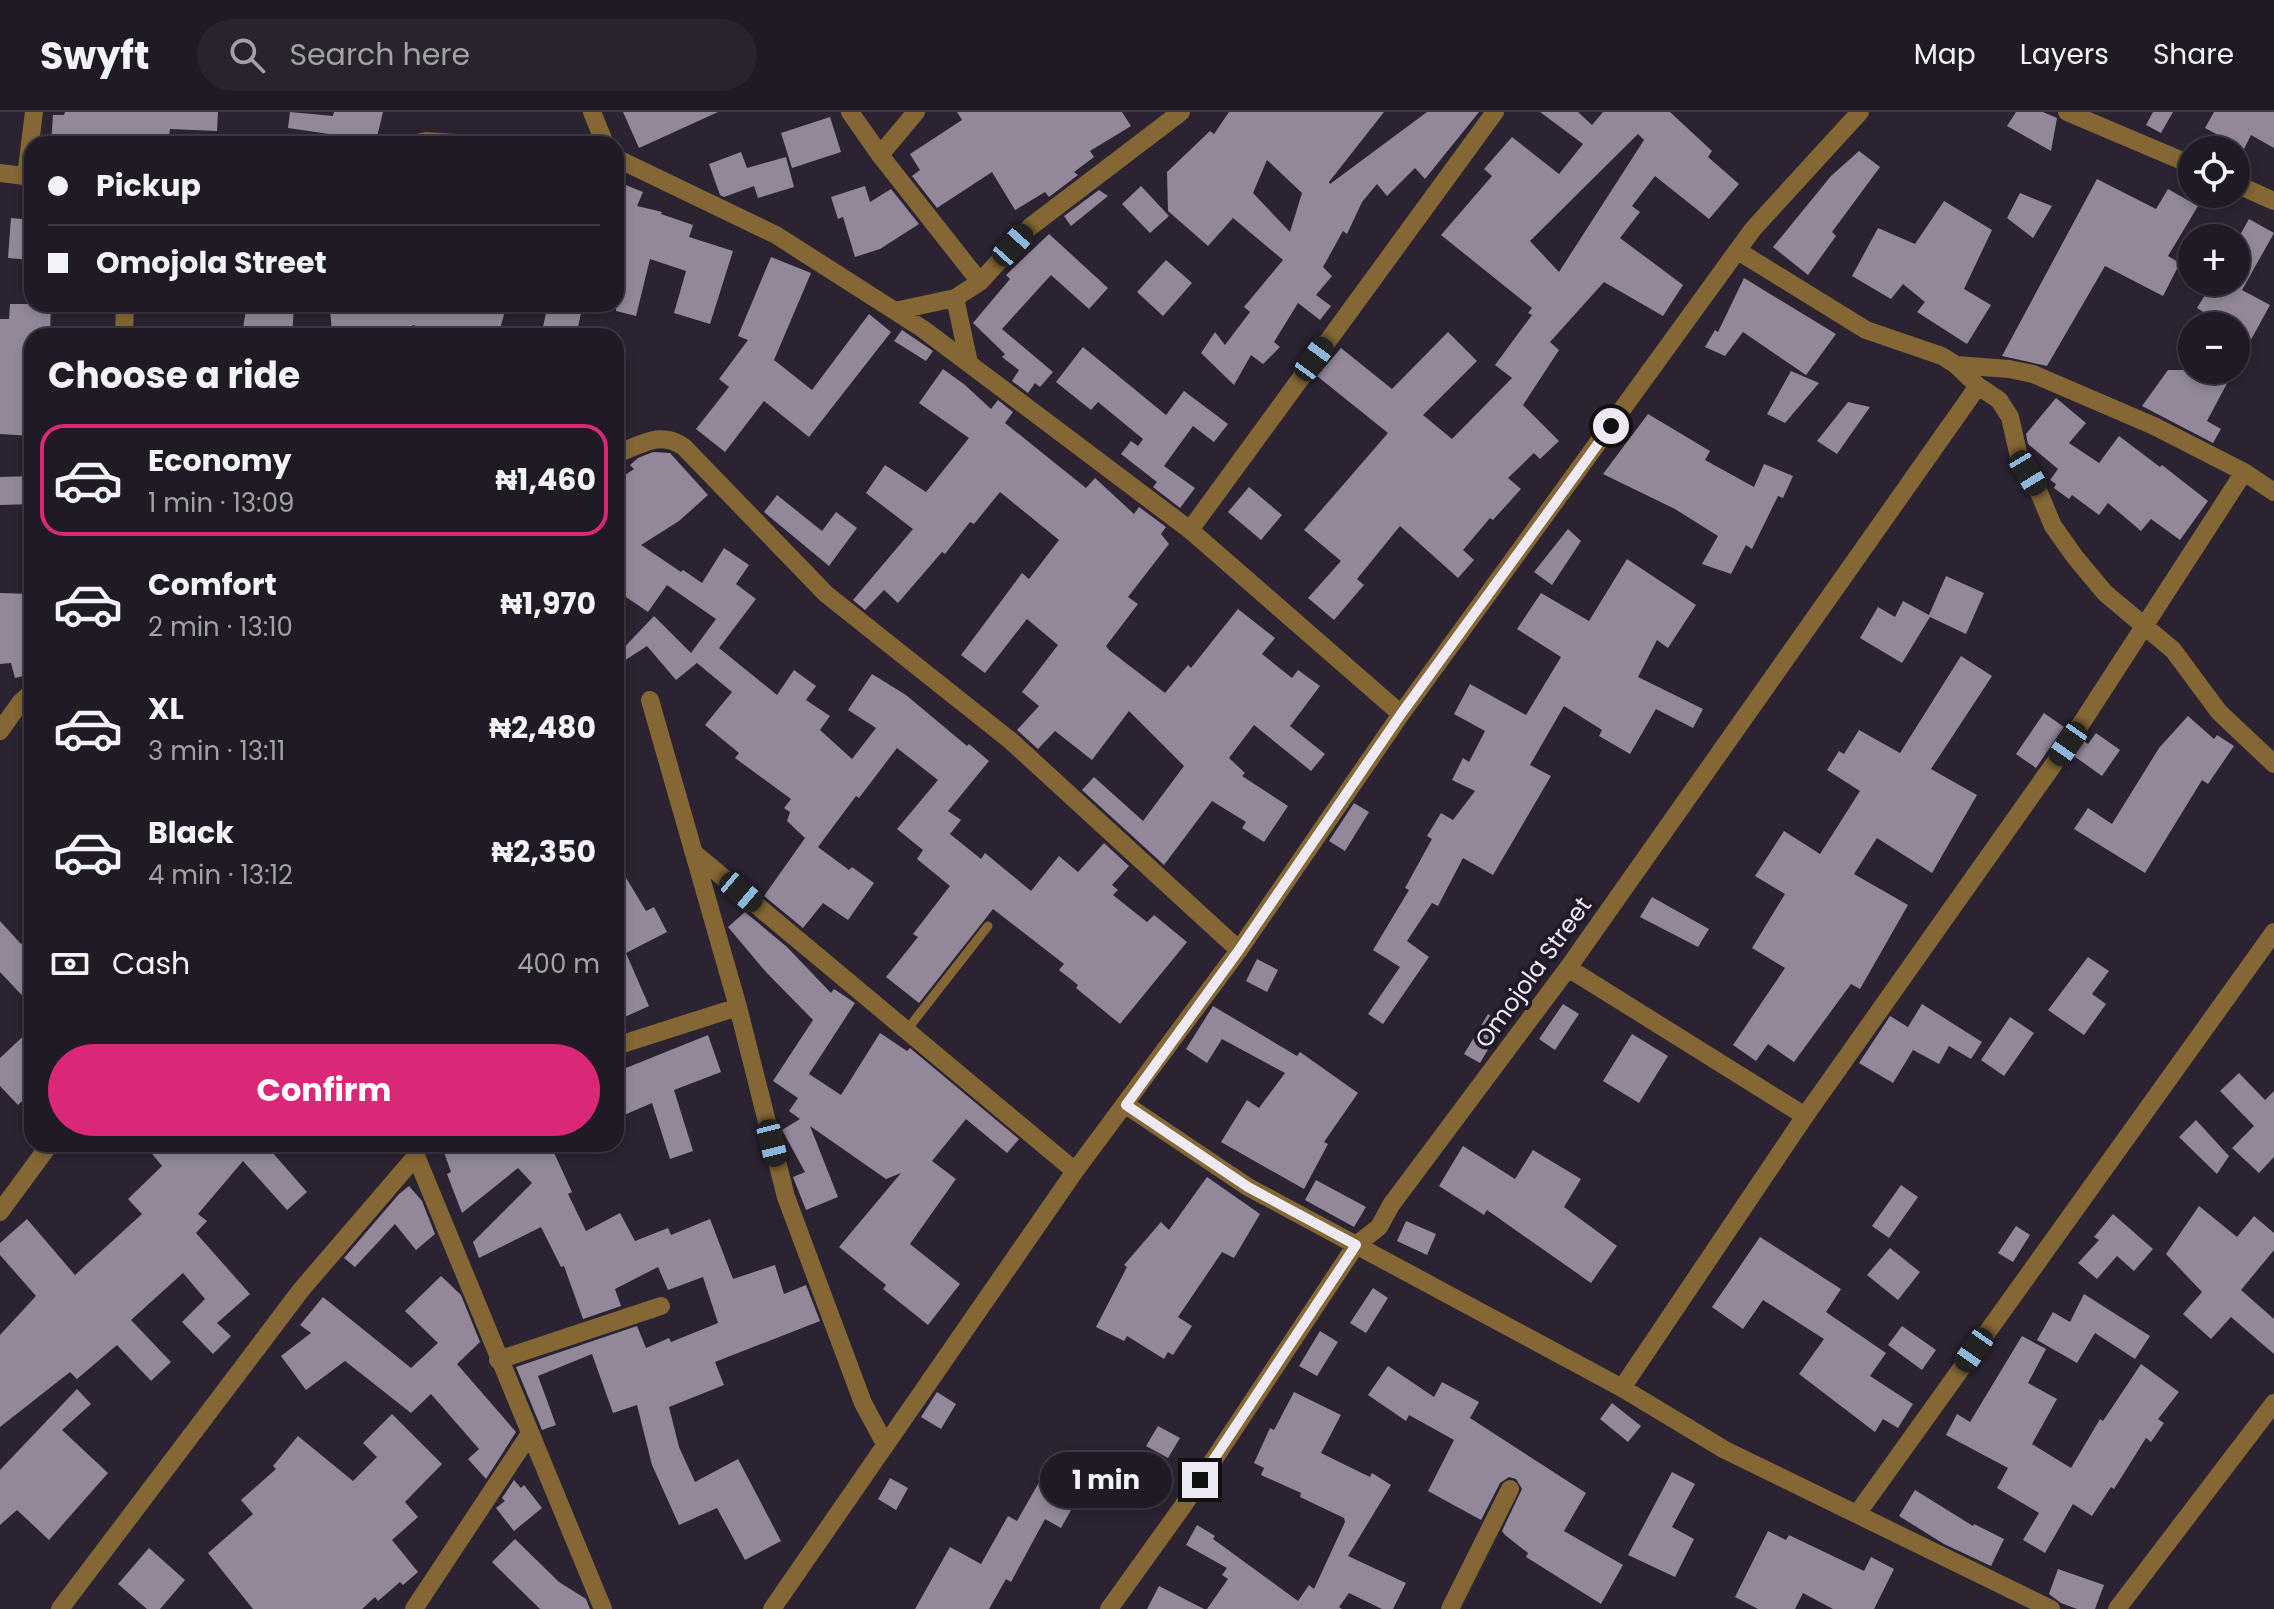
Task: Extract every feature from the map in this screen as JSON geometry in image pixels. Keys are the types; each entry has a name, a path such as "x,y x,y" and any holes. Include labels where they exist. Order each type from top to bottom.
{"street":[{"path":"32,136 34,112"},
{"path":"592,112 602,136"},
{"path":"850,112 980,282"},
{"path":"880,155 916,112"},
{"path":"895,311 955,298 980,282 1030,227 1181,112"},
{"path":"1190,530 1495,112"},
{"path":"772,1609 1075,1171 1239,950 1401,714 1753,229 1860,112"},
{"path":"2067,112 2178,159"},
{"path":"624,162 776,235 895,311 969,363 1190,530 1401,714"},
{"path":"0,173 24,175"},
{"path":"2250,190 2274,201"},
{"path":"1738,251 1866,330 1942,356 1999,400 2010,417 2019,457 2037,488 2053,526 2105,593 2173,650 2219,712 2274,764"},
{"path":"955,298 969,363"},
{"path":"1956,365 2033,374 2154,426 2244,472 2274,492"},
{"name":"Omojola Street","path":"1109,1609 1183,1506 1356,1245 1379,1227 1391,1205 1568,968 1978,386"},
{"path":"624,451 657,439 670,438 684,447 826,594 1011,741 1239,950"},
{"path":"1622,1388 1805,1116 2068,744 2244,472"},
{"path":"0,731 24,699"},
{"path":"650,700 738,1007 786,1197 853,1379 885,1444"},
{"path":"694,853 1075,1171"},
{"path":"1857,1514 2274,932"},
{"path":"1568,968 1805,1116"},
{"path":"624,1043 738,1007"},
{"path":"1126,1105 1248,1187 1622,1388 1725,1450 2051,1609"},
{"path":"0,1212 44,1152"},
{"path":"60,1609 301,1290 411,1152"},
{"path":"414,1152 603,1609"},
{"path":"498,1360 661,1306"},
{"path":"2117,1609 2274,1403"},
{"path":"414,1609 529,1435"},
{"path":"1450,1609 1510,1489"}],"lane":[{"path":"906,1031 988,926"}],"building":[{"path":"65,112 218,112 217,131 170,129 169,136 52,136 53,115 64,115"},
{"path":"290,112 333,116 334,112 383,112 377,136 328,136 288,128"},
{"path":"623,112 718,112 639,148"},
{"path":"957,112 1122,112 1131,126 1090,151 1094,157 1074,172 1078,175 1049,197 1045,192 1015,210 992,172 937,208 912,176 920,170 910,154 962,120"},
{"path":"1229,112 1384,112 1330,184 1427,112 1479,112 1425,179 1415,168 1387,196 1377,184 1362,202 1347,234 1343,231 1323,267 1332,276 1316,295 1331,306 1320,320 1298,303 1274,342 1280,347 1263,364 1251,355 1234,385 1201,353 1215,332 1225,345 1250,312 1244,307 1283,260 1233,218 1208,246 1168,211 1167,172 1210,131 1214,134","holes":["1267,160 1302,193 1290,232 1253,193"]},
{"path":"1540,112 1578,112 1592,125 1603,112 1670,112 1712,151 1708,157 1739,184 1709,219 1655,176 1632,206 1640,212 1620,238 1683,285 1663,316 1604,282 1550,342 1559,350 1523,405 1559,441 1540,459 1534,453 1508,478 1521,489 1493,520 1490,518 1463,550 1474,560 1458,578 1400,526 1357,579 1364,585 1334,620 1308,598 1341,561 1304,530 1388,433 1317,376 1341,348 1392,389 1448,332 1477,361 1423,415 1452,439 1512,378 1495,365 1532,315 1528,313 1532,308 1441,235 1492,176 1484,169 1512,137 1559,174 1583,144","holes":["1638,134 1644,140 1559,272 1530,241"]},
{"path":"2016,112 2043,112 2057,118 2051,151 2007,126"},
{"path":"2153,112 2173,112 2161,133 2146,125"},
{"path":"2214,112 2274,112 2274,148 2251,135 2220,136 2205,128"},
{"path":"830,117 841,152 792,168 781,133"},
{"path":"1859,151 1880,167 1832,232 1836,236 1808,275 1773,247 1831,176"},
{"path":"741,152 747,168 786,157 794,187 758,198 754,186 724,197 720,195 709,164"},
{"path":"2097,179 2156,209 2168,189 2178,195 2178,208 2197,208 2187,224 2178,224 2178,239 2168,256 2178,262 2178,267 2163,296 2105,266 2047,366 2002,356"},
{"path":"624,184 643,192 637,206 693,225 689,237 733,251 710,324 674,313 686,271 650,259 636,316 620,312 624,312"},
{"path":"865,186 870,202 891,189 919,224 880,249 855,257 843,217 838,219 831,197"},
{"path":"1141,186 1169,216 1150,233 1122,204"},
{"path":"1099,190 1108,196 1071,226 1064,216"},
{"path":"2020,193 2052,206 2033,238 2007,218"},
{"path":"1944,201 1992,230 1964,289 1991,305 1967,344 1917,312 1925,302 1903,284 1891,299 1852,276 1878,228 1915,244"},
{"path":"11,218 24,219 24,259 8,258"},
{"path":"2249,219 2274,233 2250,276 2250,224 2246,224"},
{"path":"1049,234 1108,288 1089,309 1051,275 1002,329 1053,372 1040,387 1035,383 1028,393 1012,381 1019,370 1002,357 1005,354 973,323 1010,279 1006,275"},
{"path":"771,257 811,273 774,360 812,390 869,314 891,332 809,437 764,401 725,452 696,429 729,387 719,379 748,340 738,336"},
{"path":"1166,260 1192,283 1163,316 1137,292"},
{"path":"1744,278 1836,334 1806,375 1743,332 1725,356 1705,347 1715,330 1718,332"},
{"path":"2250,294 2270,305 2250,341 2250,312 2203,312 2197,308 2204,296"},
{"path":"10,304 24,304 24,312 51,312 50,328 24,328 24,436 0,434 0,319 9,319"},
{"path":"246,312 294,312 293,328 243,328"},
{"path":"330,312 505,312 500,328 426,328 412,325 412,328 332,328"},
{"path":"546,312 581,312 578,328 543,328"},
{"path":"902,330 933,351 926,361 894,341"},
{"path":"1083,347 1166,415 1184,391 1228,424 1214,442 1193,426 1164,466 1195,488 1180,508 1153,487 1157,482 1121,454 1131,441 1138,446 1143,439 1098,402 1091,410 1056,382"},
{"path":"943,369 991,409 998,400 1013,412 1005,423 1086,488 1095,478 1134,514 1139,507 1166,527 1161,534 1169,544 1128,597 1138,604 1106,646 1109,650 1165,693 1188,665 1191,668 1238,609 1275,638 1262,654 1292,678 1298,670 1320,686 1290,726 1325,754 1311,771 1254,725 1229,758 1245,773 1242,776 1288,806 1264,842 1242,828 1246,822 1212,801 1164,865 1082,790 1094,777 1143,821 1184,766 1129,711 1092,760 1055,731 1038,749 1017,730 1039,706 1022,692 1058,645 1027,619 985,673 961,655 1022,573 1029,579 1059,540 1000,492 974,524 970,522 945,554 942,552 898,603 884,590 865,610 853,600 913,529 866,493 885,465 926,492 969,438 919,403"},
{"path":"2168,370 2178,370 2178,384 2227,384 2207,421 2221,429 2213,443 2142,406"},
{"path":"1791,371 1819,383 1785,423 1767,414"},
{"path":"2056,398 2086,423 2069,443 2099,463 2119,436 2208,501 2180,540 2151,519 2141,531 2108,503 2099,515 2072,495 2069,499 2054,488 2056,484 2050,480 2058,469 2028,444 2026,434"},
{"path":"1848,402 1870,407 1837,454 1817,441"},
{"path":"1648,414 1710,451 1705,460 1754,487 1764,464 1793,476 1783,498 1778,496 1752,549 1746,545 1731,574 1702,564 1718,536 1675,509 1603,474"},
{"path":"653,452 670,453 708,495 679,521 641,545 702,583 724,548 749,565 736,584 756,599 719,648 777,695 794,670 816,686 806,700 830,716 820,730 852,759 876,728 848,710 872,674 906,695 989,761 948,811 961,820 950,834 981,859 985,853 1031,891 1059,856 1078,872 1104,843 1129,866 1112,885 1118,890 1113,895 1147,922 1154,915 1187,942 1120,1024 1059,970 1064,964 993,909 919,1003 886,977 918,937 913,934 950,886 917,859 923,850 897,829 938,780 897,748 818,847 849,870 852,867 874,883 848,920 823,903 803,928 764,896 805,838 787,821 790,812 784,808 791,799 735,758 739,753 705,725 732,692 697,663 676,680 647,646 624,661 624,648 654,616 691,653 716,619 667,585 648,612 624,598 624,476 634,469 630,465"},
{"path":"24,476 24,504 0,505 0,477"},
{"path":"1249,487 1282,515 1261,540 1228,512"},
{"path":"777,495 822,531 836,512 857,528 829,566 764,512"},
{"path":"1568,529 1581,541 1552,585 1534,572"},
{"path":"1627,559 1696,605 1668,648 1657,640 1638,677 1703,709 1693,728 1656,709 1630,754 1599,736 1602,730 1564,706 1530,765 1551,776 1493,875 1463,858 1438,906 1432,903 1407,941 1429,957 1383,1024 1368,1014 1400,967 1373,950 1409,890 1405,888 1432,839 1427,836 1441,813 1453,820 1475,791 1452,780 1463,758 1469,762 1485,731 1454,714 1470,684 1526,715 1561,657 1517,629 1541,593 1589,621"},
{"path":"1946,576 1984,593 1966,634 1930,617 1902,663 1860,638 1878,607 1895,617 1903,601 1929,615"},
{"path":"0,593 24,594 24,676 15,678 11,663 0,664"},
{"path":"1961,656 1992,676 1931,769 1977,795 1932,873 1877,838 1854,874 1908,905 1860,989 1851,984 1794,1062 1768,1044 1756,1061 1733,1045 1785,968 1752,948 1785,894 1755,876 1784,831 1820,854 1860,791 1827,770 1839,751 1844,754 1859,730 1900,753"},
{"path":"2044,713 2064,727 2036,768 2016,754"},
{"path":"2188,716 2214,739 2217,735 2234,746 2208,784 2202,780 2145,873 2074,829 2088,808 2112,824 2159,748"},
{"path":"2096,733 2120,750 2102,776 2074,756 2084,741 2088,744"},
{"path":"1354,803 1369,812 1345,851 1329,841"},
{"path":"624,874 646,911 654,907 667,932 626,953 649,1006 624,1017"},
{"path":"1652,897 1709,929 1698,947 1640,917"},
{"path":"745,912 787,947 831,993 834,989 855,1003 809,1074 841,1095 880,1033 907,1051 910,1048 1019,1139 1007,1153 966,1119 932,1161 956,1179 910,1244 960,1284 928,1325 883,1289 886,1285 839,1247 901,1173 886,1179 810,1126 838,1197 806,1210 793,1177 805,1172 782,1130 800,1119 789,1111 798,1098 773,1081 813,1020 728,927"},
{"path":"0,921 21,944 24,941 24,998 0,972"},
{"path":"2088,957 2109,971 2092,994 2106,1004 2084,1035 2048,1010"},
{"path":"1257,959 1278,970 1267,992 1246,981"},
{"path":"1563,1004 1579,1014 1555,1050 1539,1039"},
{"path":"1922,1004 1982,1042 1971,1059 1949,1046 1939,1064 1913,1050 1893,1083 1859,1063 1890,1016 1908,1027"},
{"path":"1213,1006 1297,1056 1300,1052 1358,1093 1324,1142 1328,1144 1304,1189 1221,1142 1247,1100 1259,1108 1285,1073 1222,1039 1207,1063 1186,1049"},
{"path":"1488,1014 1503,1024 1480,1063 1464,1054"},
{"path":"2010,1017 2034,1033 2004,1076 1981,1060"},
{"path":"1632,1034 1668,1056 1639,1103 1603,1081"},
{"path":"708,1035 721,1072 674,1090 693,1151 670,1159 652,1103 624,1115 624,1069"},
{"path":"24,1036 24,1099 18,1105 0,1086 0,1058"},
{"path":"2239,1073 2265,1100 2274,1091 2274,1157 2259,1173 2232,1148 2254,1126 2220,1091"},
{"path":"2196,1120 2229,1156 2217,1174 2179,1137"},
{"path":"1463,1146 1515,1179 1533,1150 1581,1179 1564,1207 1617,1246 1591,1283 1487,1210 1484,1215 1439,1186"},
{"path":"151,1152 272,1152 307,1192 287,1210 243,1161 198,1214 207,1221 196,1233 250,1294 217,1323 231,1336 213,1354 182,1322 205,1299 183,1273 131,1320 171,1362 151,1381 117,1345 77,1379 70,1372 0,1427 0,1335 36,1296 0,1255 0,1243 27,1219 75,1275 142,1214 128,1199 162,1166"},
{"path":"444,1152 554,1152 572,1192 568,1194 586,1231 620,1213 635,1241 668,1228 671,1235 710,1219 733,1279 775,1265 784,1294 806,1285 820,1321 715,1362 724,1385 669,1407 679,1447 695,1482 738,1459 781,1541 745,1560 717,1508 679,1525 652,1465 637,1405 613,1413 592,1354 538,1376 556,1425 542,1430 516,1367 637,1326 646,1348 669,1338 671,1342 718,1323 703,1277 668,1290 658,1267 615,1289 621,1306 583,1319 564,1266 561,1267 541,1227 479,1258 473,1242 532,1183 518,1168 462,1213 447,1174 451,1172"},
{"path":"1207,1177 1260,1214 1234,1258 1222,1252 1178,1317 1192,1326 1173,1355 1168,1352 1164,1359 1127,1336 1124,1341 1096,1327 1127,1267 1124,1265 1161,1222 1169,1230"},
{"path":"1316,1180 1366,1207 1354,1227 1305,1200"},
{"path":"1901,1185 1918,1197 1889,1238 1872,1226"},
{"path":"409,1186 422,1201 435,1234 416,1250 395,1224 355,1267 344,1258"},
{"path":"2199,1206 2237,1237 2254,1216 2274,1233 2274,1250 2241,1290 2274,1319 2274,1354 2231,1317 2211,1339 2183,1314 2202,1292 2166,1254"},
{"path":"2113,1214 2153,1249 2134,1271 2117,1256 2097,1279 2078,1263 2099,1240 2094,1237"},
{"path":"1406,1221 1436,1234 1427,1255 1397,1241"},
{"path":"2016,1226 2030,1235 2013,1262 1998,1253"},
{"path":"1760,1237 1841,1289 1826,1312 1886,1353 1870,1376 1913,1404 1898,1428 1883,1419 1875,1432 1799,1374 1824,1339 1763,1300 1743,1329 1712,1307"},
{"path":"1890,1248 1920,1272 1898,1300 1867,1275"},
{"path":"441,1276 461,1295 480,1342 457,1364 516,1432 486,1479 468,1459 479,1449 431,1394 411,1413 345,1361 306,1390 281,1356 311,1333 300,1325 323,1297 411,1368 438,1343 405,1311"},
{"path":"1373,1288 1388,1298 1366,1333 1350,1323"},
{"path":"2084,1294 2150,1336 2135,1359 2095,1333 2077,1363 2037,1340 2053,1312 2070,1322"},
{"path":"1902,1326 1936,1350 1922,1370 1888,1345"},
{"path":"1320,1331 1338,1342 1317,1376 1299,1366"},
{"path":"2022,1336 2046,1349 2028,1383 2057,1399 2032,1444 2071,1468 2100,1419 2103,1421 2141,1364 2179,1392 2158,1419 2164,1423 2151,1442 2146,1438 2114,1489 2111,1487 2092,1516 2073,1504 2045,1553 2023,1540 2039,1513 1997,1488 2008,1468 1946,1435 1957,1414 1970,1422"},
{"path":"1388,1366 1434,1397 1442,1382 1479,1402 1470,1418 1586,1493 1564,1531 1623,1565 1601,1604 1526,1557 1528,1553 1502,1531 1522,1489 1516,1479 1509,1477 1500,1483 1481,1520 1428,1491 1454,1440 1409,1415 1406,1421 1368,1395"},
{"path":"77,1389 91,1404 62,1430 108,1473 49,1540 17,1510 0,1525 0,1470"},
{"path":"937,1392 956,1404 941,1429 921,1417"},
{"path":"1294,1392 1341,1415 1321,1453 1370,1477 1372,1473 1391,1485 1348,1556 1406,1583 1393,1609 1382,1609 1349,1593 1339,1607 1342,1609 1207,1609 1228,1579 1222,1575 1227,1568 1186,1545 1197,1525 1298,1601 1309,1585 1314,1589 1345,1522 1344,1518 1300,1497 1301,1493 1261,1475 1264,1468 1254,1463 1270,1428 1274,1430"},
{"path":"1612,1403 1641,1426 1628,1442 1600,1419"},
{"path":"392,1414 442,1464 405,1502 418,1517 392,1540 418,1572 403,1585 400,1582 378,1601 375,1597 362,1609 253,1609 208,1553 253,1514 241,1500 276,1469 273,1466 298,1436 353,1481 377,1457 363,1443"},
{"path":"1158,1426 1180,1438 1168,1458 1146,1446"},
{"path":"1050,1463 1086,1483 1061,1528 1045,1519 1011,1582 1006,1579 989,1609 915,1609 950,1547 981,1564 1008,1516 1017,1521"},
{"path":"1672,1472 1695,1484 1672,1527 1694,1539 1675,1577 1628,1555"},
{"path":"890,1478 908,1488 896,1510 878,1499"},
{"path":"514,1480 521,1488 524,1485 542,1508 514,1531 496,1508 505,1501 502,1498"},
{"path":"1915,1490 1973,1526 2004,1539 1991,1566 1944,1544 1899,1516"},
{"path":"1768,1531 1786,1540 1789,1535 1864,1571 1871,1557 1894,1569 1874,1609 1833,1609 1803,1593 1795,1609 1758,1609 1735,1597"},
{"path":"515,1539 559,1582 586,1599 590,1609 540,1609 492,1562"},
{"path":"149,1548 185,1580 160,1609 147,1609 118,1584"},
{"path":"2058,1569 2104,1585 2095,1609 2077,1609 2049,1594"},
{"path":"1159,1586 1204,1609 1147,1609"}],"route":[{"path":"1200,1480 1356,1245 1248,1187 1126,1105 1239,950 1401,714 1611,426"}]}
